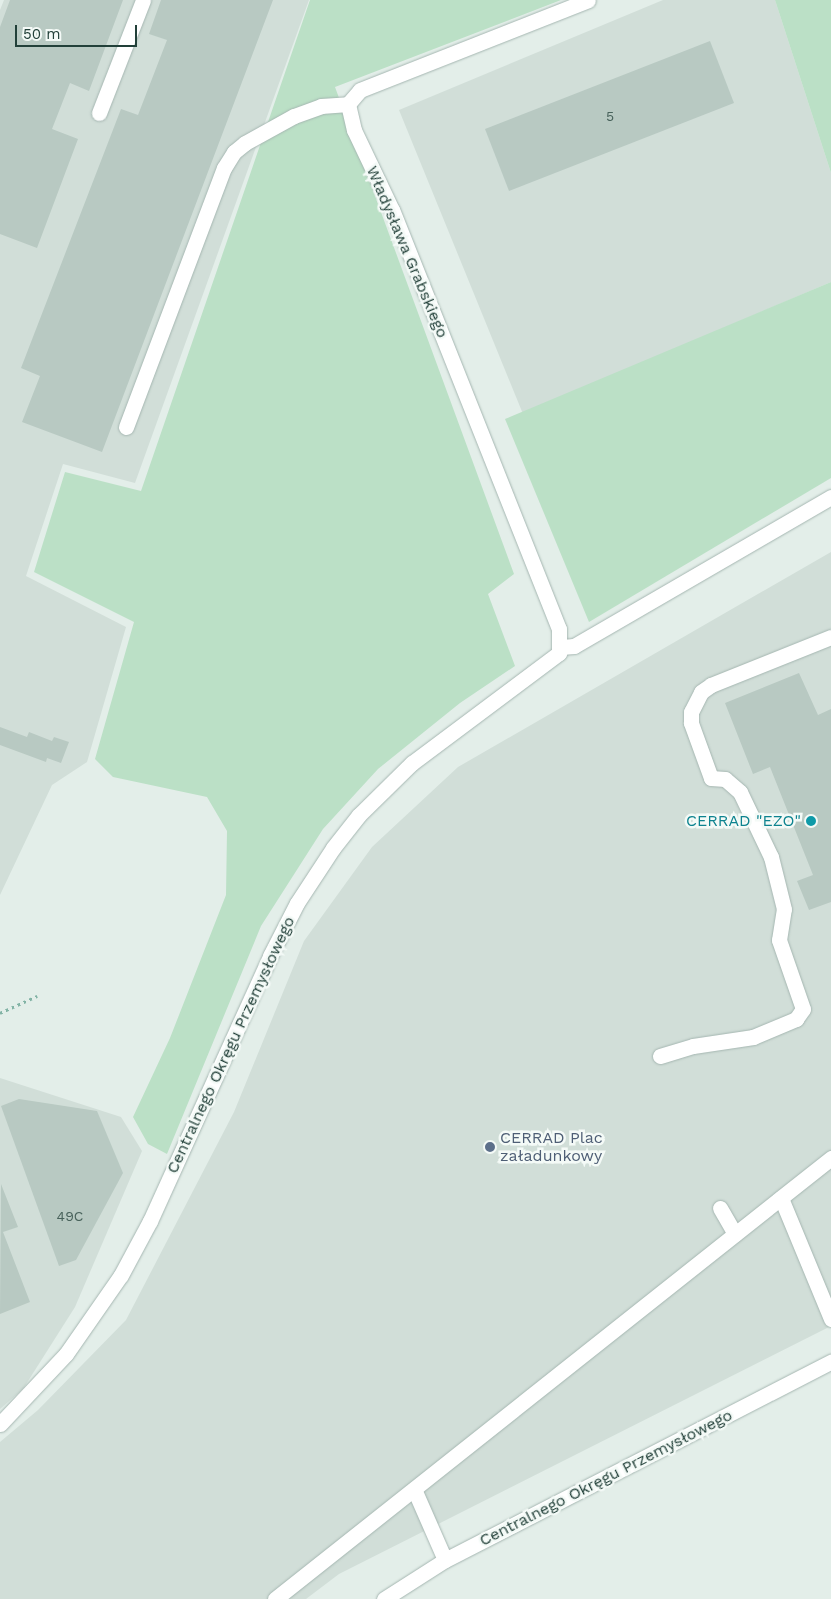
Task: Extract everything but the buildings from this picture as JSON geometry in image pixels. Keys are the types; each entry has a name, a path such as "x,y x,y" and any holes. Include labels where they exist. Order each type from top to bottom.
{"street":[{"path":"99,113 143,0"},
{"path":"126,427 224,168 234,152 244,143 294,116 321,106 348,104 360,90 588,0"},
{"name":"Władysława Grabskiego","path":"348,104 352,124 392,210 559,630 561,648"},
{"name":"Centralnego Okręgu Przemysłowego","path":"0,1424 66,1354 121,1275 150,1222 270,956 297,903 333,848 363,810 412,763 556,658 561,648 574,646 831,497"},
{"path":"660,1056 693,1046 753,1037 796,1019 803,1009 779,940 784,908 771,857 740,792 725,779 711,778 691,723 691,712 701,692 711,684 831,637"},
{"path":"275,1599 831,1158"},
{"path":"781,1198 830,1310"},
{"path":"720,1208 735,1234"},
{"name":"Centralnego Okręgu Przemysłowego","path":"384,1599 445,1560 831,1362"},
{"path":"414,1489 445,1560"}],"path":[{"path":"0,1013 37,996"}],"shaded area":[{"path":"4,0 309,0 135,483 63,464 26,576 126,627 87,762 52,785 0,895 0,10"},
{"path":"663,0 775,0 831,173 831,282 523,414 399,110"},
{"path":"831,552 831,1326 339,1574 306,1599 0,1599 0,1442 38,1410 126,1320 234,1112 304,941 372,847 458,767"},
{"path":"0,1078 121,1117 142,1151 75,1307 23,1389 0,1409"}],"green space":[{"path":"310,0 561,0 335,87 514,574 488,594 515,666 460,703 378,769 323,829 261,926 167,1154 148,1144 133,1117 170,1038 226,895 227,831 207,797 113,777 95,759 134,622 34,572 65,472 141,491"},
{"path":"775,0 831,0 831,173"},
{"path":"831,282 831,478 589,622 505,419"}],"place":[{"name":"CERRAD \"EZO\"","path":"811,821"},
{"name":"CERRAD Plac załadunkowy","path":"490,1147"}]}
